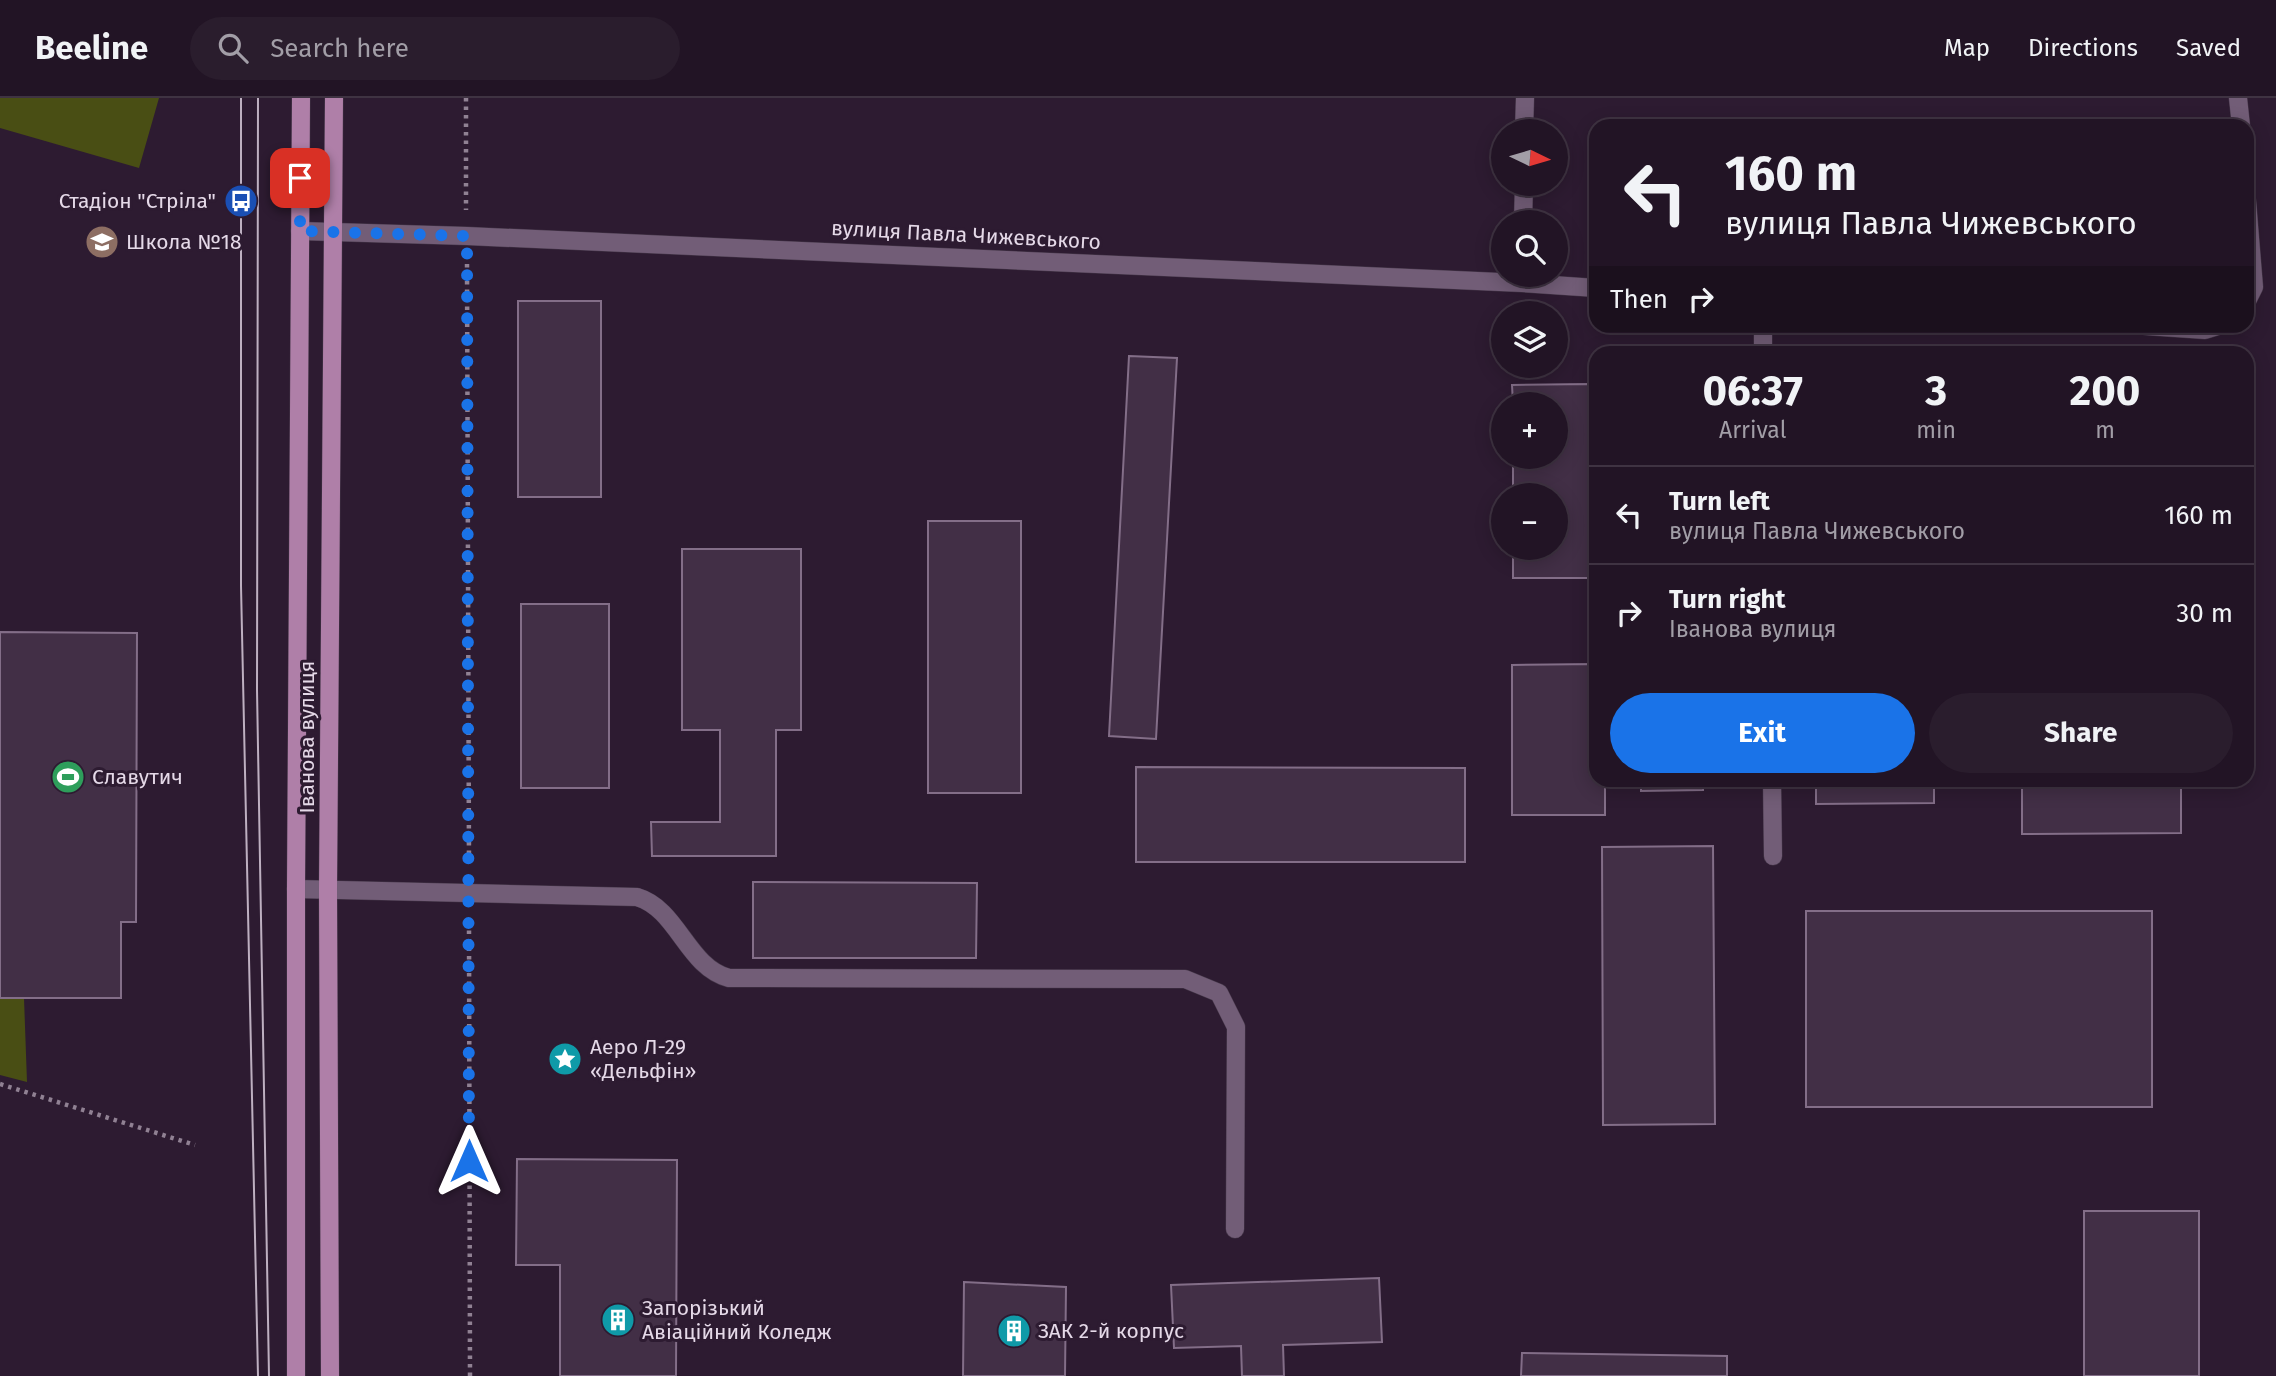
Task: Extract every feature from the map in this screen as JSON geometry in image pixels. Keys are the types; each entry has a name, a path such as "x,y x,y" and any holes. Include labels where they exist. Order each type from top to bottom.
{"main road":[{"name":"Іванова вулиця","path":"296,1376 301,98"},
{"name":"Іванова вулиця","path":"330,1376 328,890 334,98"}],"street":[{"path":"1524,119 1525,98"},
{"path":"2238,98 2240,119"},
{"name":"вулиця Павла Чижевського","path":"300,231 1491,278"},
{"name":"вулиця Павла Чижевського","path":"1568,285 1589,287"},
{"path":"1772,787 1773,856"},
{"path":"296,889 637,897 650,901 660,910 705,966 715,974 729,978 1185,979 1219,993 1236,1027 1235,1228"}],"path":[{"path":"466,98 470,1376"},
{"path":"0,1084 195,1145"}],"green space":[{"path":"0,98 159,98 139,168 0,128"},
{"path":"0,997 24,998 27,1082 0,1075"}],"building":[{"path":"518,301 601,301 601,497 518,497"},
{"path":"1129,356 1177,358 1156,739 1109,736"},
{"path":"1589,384 1589,578 1513,578 1513,560 1568,560 1568,483 1513,483 1513,469 1568,469 1568,392 1512,392 1512,385"},
{"path":"928,521 1021,521 1021,793 928,793"},
{"path":"682,549 801,549 801,730 776,730 776,856 652,856 651,822 720,822 720,730 682,730"},
{"path":"521,604 609,604 609,788 521,788"},
{"name":"Славутич","path":"0,632 137,633 136,922 121,922 121,998 0,998"},
{"path":"1589,664 1589,787 1605,787 1605,815 1512,815 1512,665"},
{"path":"1136,767 1465,768 1465,862 1136,862"},
{"path":"1641,787 1703,787 1703,790 1641,791"},
{"path":"1816,787 1934,787 1934,803 1816,804"},
{"path":"2022,787 2181,787 2181,833 2022,834"},
{"path":"1713,846 1715,1124 1603,1125 1602,847"},
{"path":"753,882 977,883 976,958 753,958"},
{"path":"1806,911 2152,911 2152,1107 1806,1107"},
{"name":"Запорізький Авіаційний Коледж","path":"517,1159 677,1160 676,1376 560,1376 560,1265 516,1265"},
{"path":"2084,1211 2199,1211 2199,1376 2084,1376"},
{"path":"1379,1278 1382,1342 1283,1345 1284,1376 1242,1376 1241,1346 1174,1348 1171,1285"},
{"name":"ЗАК 2-й корпус","path":"964,1282 1066,1287 1065,1376 963,1376"},
{"path":"1522,1353 1727,1356 1727,1376 1521,1376"}],"tram line":[{"path":"241,98 241,586 258,1376"},
{"path":"258,98 257,690 269,1376"}],"place":[{"name":"Стадіон \"Стріла\"","path":"241,201"},
{"name":"Школа №18","path":"102,242"},
{"name":"Славутич","path":"68,777"},
{"name":"Аеро Л-29 «Дельфін»","path":"565,1059"},
{"name":"Запорізький Авіаційний Коледж","path":"618,1320"},
{"name":"ЗАК 2-й корпус","path":"1014,1331"}],"route":[{"path":"300,178 300,231 467,236 469,1161"}]}
